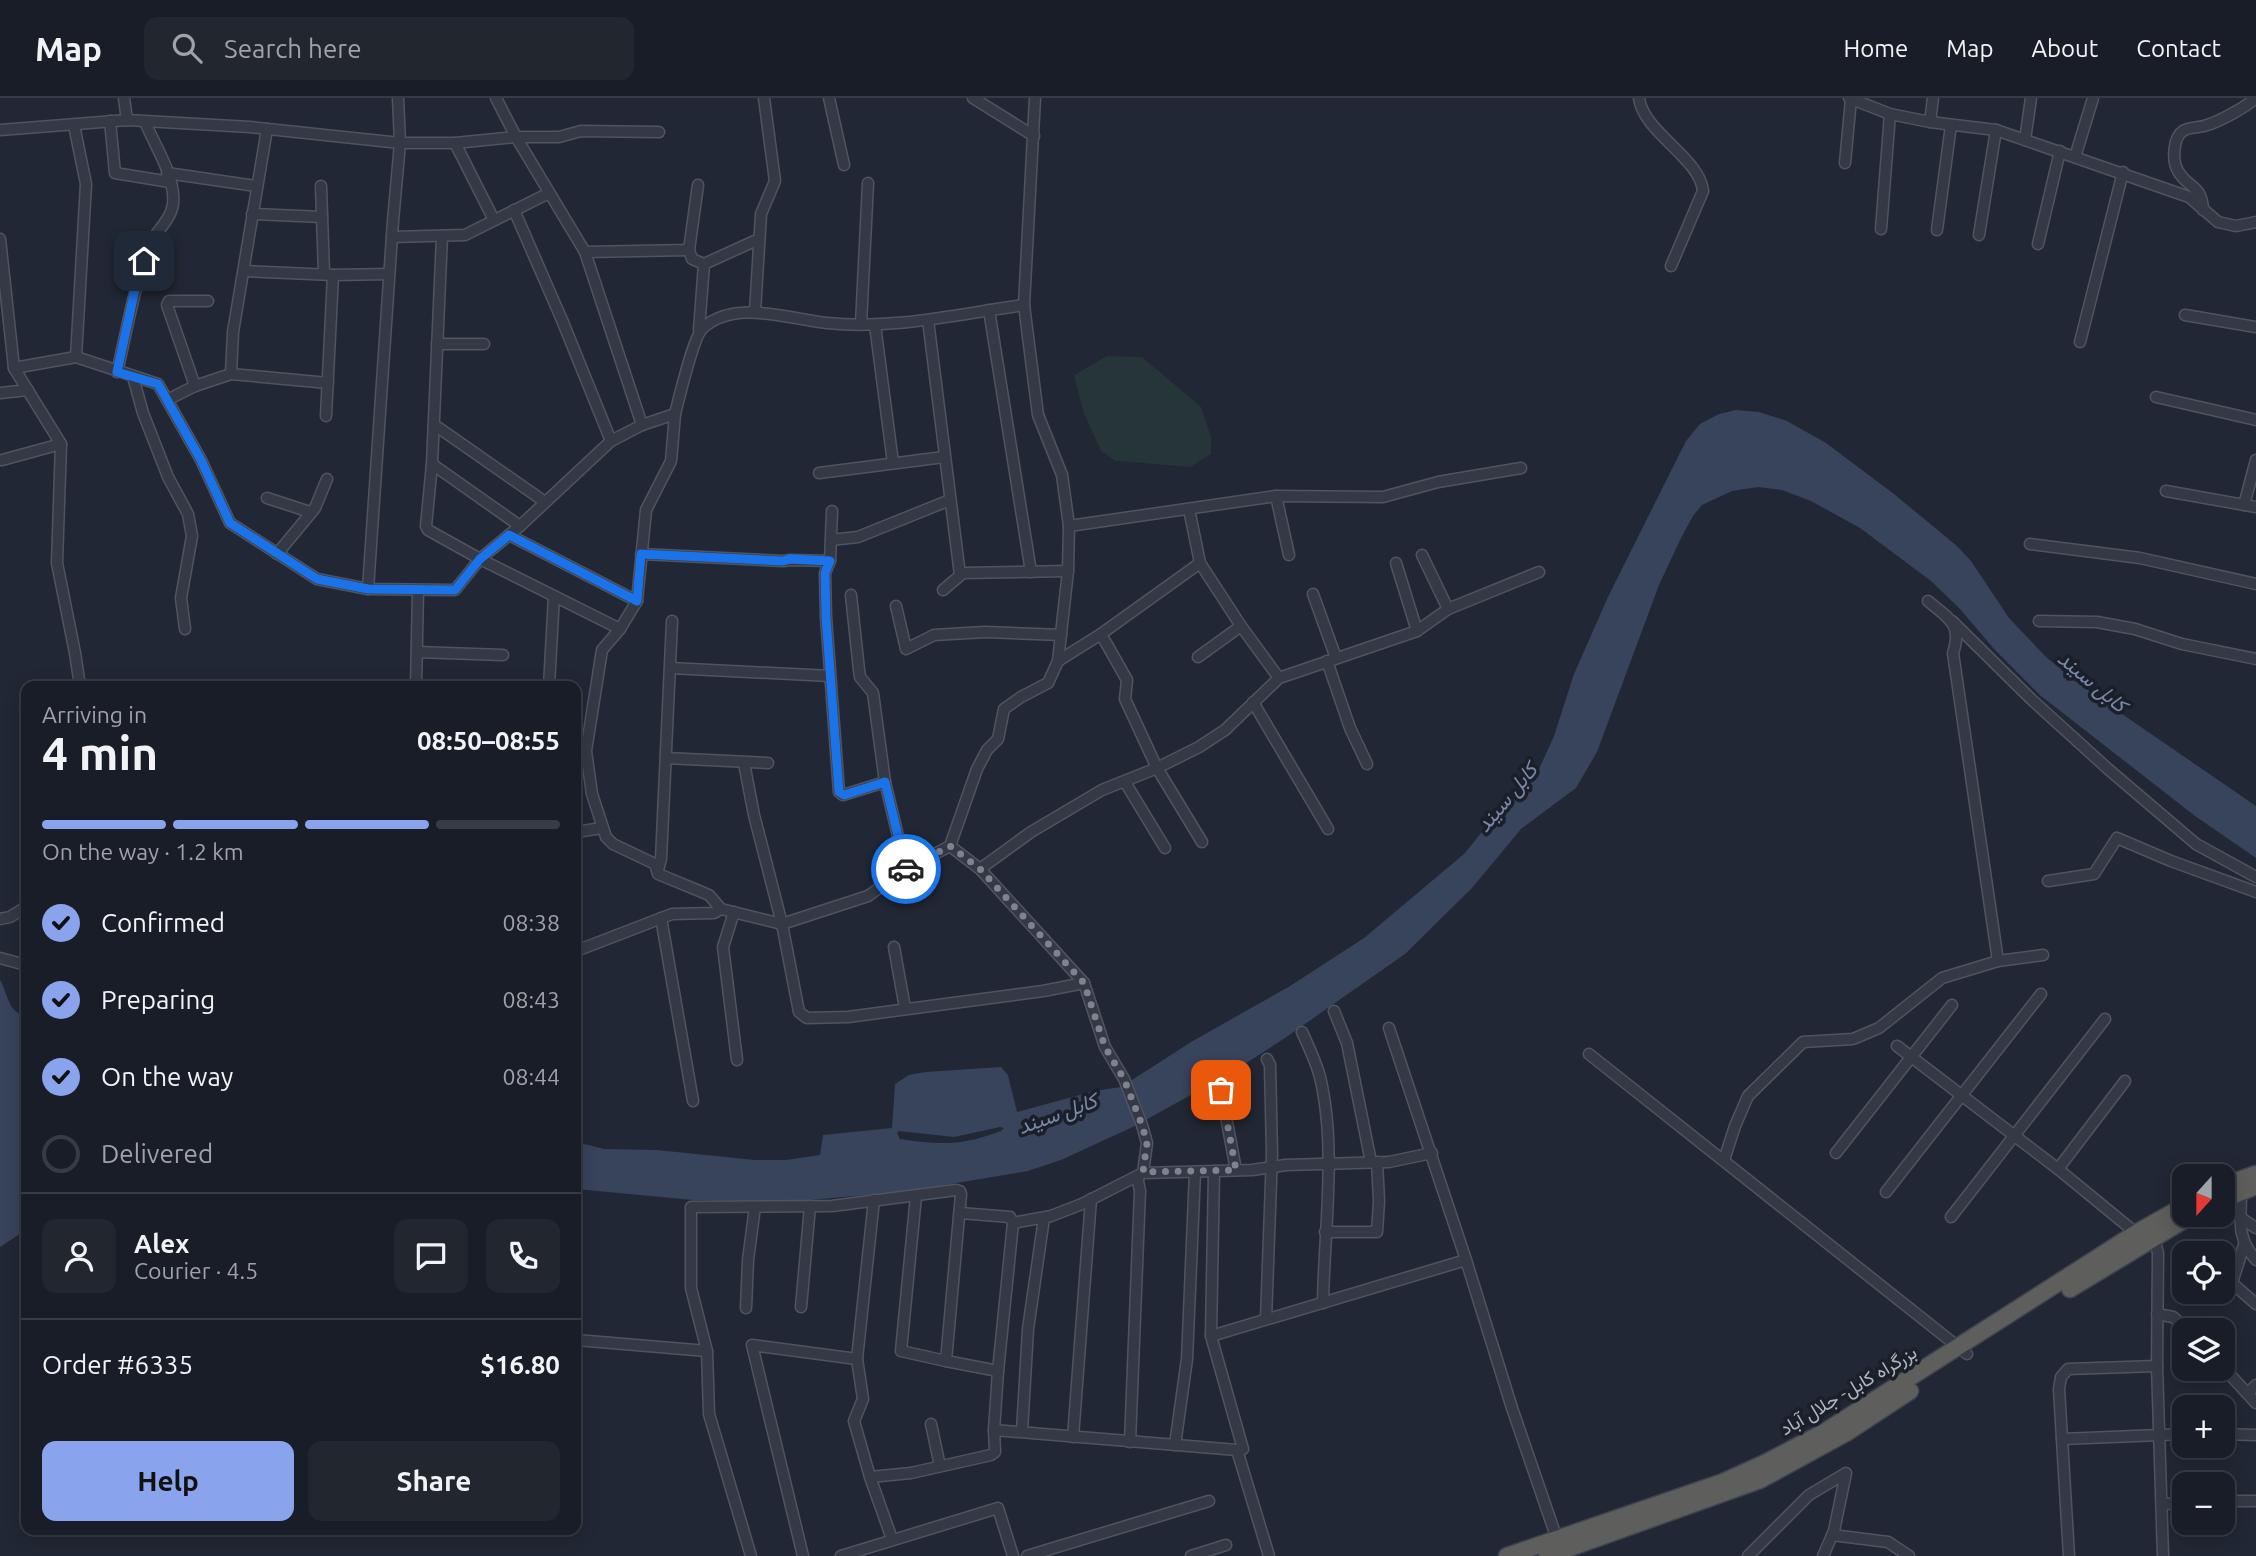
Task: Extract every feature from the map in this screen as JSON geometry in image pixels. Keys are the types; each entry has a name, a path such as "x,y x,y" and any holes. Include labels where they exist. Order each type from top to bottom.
{"highway":[{"path":"2235,1181 2256,1174"},
{"name":"بزرگراه کابل- جلال آباد","path":"1546,1556 1760,1480 1846,1433 2136,1233 2172,1213"},
{"name":"بزرگراه کابل- جلال آباد","path":"1507,1556 1723,1482 1765,1463 1826,1431 2172,1227"}],"street":[{"path":"124,98 127,120"},
{"path":"368,589 400,143 398,98"},
{"path":"496,98 516,137 585,252 642,425"},
{"path":"755,312 761,214 775,181 764,98"},
{"path":"829,98 844,165"},
{"path":"973,98 1034,136"},
{"path":"704,264 699,330 675,414 671,461 646,510 637,601 620,629 602,650 586,751 592,794 602,828 613,844 648,859 663,876 709,895 721,909 782,924 868,896 906,869 950,846 977,769 987,750 998,739 1004,709 1021,696 1048,683 1058,661 1068,571 1069,526 1062,475 1038,415 1024,305 1035,98"},
{"path":"1639,98 1649,122 1671,143 1702,182 1703,191 1671,266"},
{"path":"1930,122 1933,98"},
{"path":"2025,140 2031,98"},
{"path":"2075,157 2093,98"},
{"path":"2203,210 2203,197 2178,171 2175,160 2177,137 2180,132 2189,128 2218,122 2256,98"},
{"path":"1845,163 1850,99 1890,114 1996,130 2189,197 2218,222 2236,226 2256,222"},
{"path":"1881,229 1890,114"},
{"path":"0,130 127,120 267,129 400,143 456,143 516,137 559,137 581,131 659,132"},
{"path":"110,121 117,175 256,186"},
{"path":"117,372 137,280 151,242 168,217 173,204 169,178 145,122"},
{"path":"74,125 86,184 76,358"},
{"path":"1937,230 1951,125"},
{"path":"231,374 233,332 267,129"},
{"path":"1979,235 1996,130"},
{"path":"456,143 494,220"},
{"path":"2038,244 2060,152"},
{"path":"2080,342 2123,172"},
{"path":"861,324 868,183"},
{"path":"698,185 689,250 692,259 704,264 759,239"},
{"path":"321,186 329,274 326,416"},
{"path":"392,237 465,234 549,193"},
{"path":"514,210 611,441"},
{"path":"252,214 322,217"},
{"path":"442,236 432,464 426,526 428,530 480,559 620,629"},
{"path":"0,239 14,368 61,444 57,563 78,681"},
{"path":"585,252 689,250"},
{"path":"244,271 389,274"},
{"path":"195,386 167,306 169,301 208,301"},
{"path":"699,330 716,318 755,312 828,323 876,325 1024,305"},
{"path":"989,310 1031,572"},
{"path":"2185,315 2256,327"},
{"path":"928,320 960,575"},
{"path":"876,325 893,463"},
{"path":"438,344 484,344"},
{"path":"14,368 76,358 158,384 201,460 230,523 317,579 368,589 455,590 480,559 520,526 611,441 642,425 675,414"},
{"path":"166,400 195,386 231,374 328,383"},
{"path":"133,377 168,477 188,514 192,536 181,598 185,629"},
{"path":"0,393 28,390"},
{"path":"2156,397 2256,420"},
{"path":"434,426 545,502"},
{"path":"2,460 61,444"},
{"path":"819,473 944,457"},
{"path":"2244,505 2256,460"},
{"path":"432,464 520,526"},
{"path":"1069,526 1276,496 1383,497 1438,482 1521,468"},
{"path":"277,554 315,508 327,479"},
{"path":"2166,491 2256,507"},
{"path":"1276,496 1289,555"},
{"path":"267,498 310,512"},
{"path":"831,540 858,537 950,500"},
{"path":"1189,509 1200,563 1279,678"},
{"path":"832,511 830,561 825,573 839,792 844,795 885,782"},
{"path":"509,535 637,601"},
{"path":"2030,544 2140,558 2256,584"},
{"path":"641,554 830,561"},
{"path":"1422,555 1448,609"},
{"path":"1058,661 1101,634 1200,563"},
{"path":"1396,563 1417,631"},
{"path":"943,590 963,573 1068,571"},
{"path":"980,869 1031,832 1102,790 1157,768 1199,747 1225,730 1279,678 1417,631 1448,609 1539,572"},
{"path":"416,681 418,591"},
{"path":"1313,594 1350,728 1367,764"},
{"path":"851,595 860,677 873,693 885,782 906,869"},
{"path":"549,681 554,596"},
{"path":"1928,601 2031,699 2186,836 2256,877"},
{"path":"896,606 906,649 934,635 985,632 1061,635"},
{"path":"657,871 661,859 672,621"},
{"path":"1952,621 1957,636 1953,653 1998,961"},
{"path":"2039,621 2097,622 2135,629 2182,644 2256,659"},
{"path":"1198,656 1241,626"},
{"path":"1101,634 1127,680 1125,699 1157,768 1202,842"},
{"path":"417,653 503,655"},
{"path":"670,668 830,676"},
{"path":"1253,702 1328,829"},
{"path":"666,758 768,763"},
{"path":"744,762 754,815 782,924 799,1012 807,1018 848,1017 1084,983"},
{"path":"1125,782 1165,848"},
{"path":"581,831 602,828"},
{"path":"2048,881 2094,874 2117,838 2256,892"},
{"path":"950,846 980,869 1084,983 1105,1047 1124,1079 1142,1125 1147,1143 1140,1174 1130,1442"},
{"path":"581,949 661,918 683,913 714,913 721,909"},
{"path":"0,919 10,918 21,910"},
{"path":"734,912 723,947 737,1060"},
{"path":"661,918 693,1101"},
{"path":"894,947 905,1008"},
{"path":"1724,1160 1748,1096 1803,1042 1853,1039 1879,1028 1942,978 1998,961 2043,955"},
{"path":"0,958 21,964"},
{"path":"1886,1192 2041,994"},
{"path":"1836,1153 1952,1005"},
{"path":"1325,1232 1377,1232 1379,1201 1374,1162 1347,1043 1334,1011"},
{"path":"1951,1217 2105,1019"},
{"path":"1389,1028 1557,1539"},
{"path":"1302,1032 1319,1074 1324,1097 1328,1165 1323,1303"},
{"path":"1897,1046 2058,1169 2136,1233"},
{"path":"1589,1054 1963,1351"},
{"path":"1266,1318 1271,1167 1270,1065 1267,1059"},
{"path":"2058,1169 2125,1081"},
{"path":"1221,1090 1236,1170"},
{"path":"1013,1223 1044,1217 1091,1199 1140,1174 1374,1162 1432,1153"},
{"path":"993,1430 1242,1449 1211,1336 1214,1171"},
{"path":"1175,1445 1186,1359 1195,1172"},
{"path":"2249,1189 2241,1218 2244,1245 2232,1283 2256,1304"},
{"path":"751,1556 709,1414 707,1351 691,1288 691,1206 810,1206 960,1191 946,1361"},
{"path":"916,1196 901,1351 998,1370"},
{"path":"1073,1437 1091,1199"},
{"path":"874,1200 858,1359 863,1399 854,1421 892,1539"},
{"path":"801,1307 810,1206"},
{"path":"746,1308 748,1260 755,1207"},
{"path":"870,1477 911,1473 995,1452 993,1430 1013,1223 1010,1217 960,1213"},
{"path":"1023,1431 1028,1329 1044,1217"},
{"path":"2241,1218 2256,1227"},
{"path":"2154,1237 2158,1253 2157,1366 2163,1556"},
{"path":"2244,1245 2256,1260"},
{"path":"1211,1336 1466,1260"},
{"path":"2157,1314 2174,1318"},
{"path":"581,1340 707,1351"},
{"path":"803,1556 752,1345 858,1359"},
{"path":"2069,1556 2059,1390 2065,1371 2075,1368 2157,1366"},
{"path":"2235,1376 2252,1389 2256,1403"},
{"path":"931,1424 940,1466"},
{"path":"2062,1439 2172,1434"},
{"path":"2235,1434 2256,1435"},
{"path":"1237,1450 1269,1556"},
{"path":"1748,1556 1809,1495 1846,1473 1832,1535 1823,1556"},
{"path":"2235,1501 2256,1501"},
{"path":"1027,1556 1209,1502"},
{"path":"2162,1504 2172,1504"},
{"path":"841,1556 998,1508 1013,1556"},
{"path":"1832,1535 1888,1542 1909,1556"},
{"path":"1191,1556 1226,1545"}],"shaded area":[{"path":"1107,356 1142,357 1201,407 1211,437 1211,454 1190,467 1116,461 1101,451 1083,411 1074,375"}],"water":[{"name":"کابل سيند","path":"1736,410 1759,412 1787,421 1826,443 1894,494 1957,546 1971,561 2009,618 2046,657 2093,694 2256,806 2256,858 2195,816 2041,696 1931,581 1860,528 1811,501 1782,490 1758,487 1732,491 1702,505 1681,538 1659,585 1597,752 1576,788 1521,829 1472,888 1405,954 1234,1071 1135,1126 1061,1160 1028,1171 902,1192 786,1202 693,1200 581,1189 581,1143 604,1149 657,1150 755,1160 786,1160 820,1155 823,1135 892,1128 895,1084 909,1075 1001,1067 1008,1075 1017,1112 1094,1091 1121,1087 1191,1042 1290,986 1364,938 1464,854 1512,795 1539,769 1554,736 1574,674 1608,597 1686,441 1700,424 1719,414","holes":["1004,1128 951,1143 900,1139 897,1133 899,1131 954,1137"]},
{"path":"0,980 12,1007 21,1014 21,1233 0,1247"}],"way so far":[{"path":"906,869 950,846 980,869 1084,983 1105,1047 1124,1079 1142,1125 1147,1143 1143,1172 1236,1170 1221,1090"}],"route":[{"path":"144,261 137,280 117,372 158,384 201,460 230,523 317,579 368,589 455,590 480,559 509,535 637,601 641,554 830,561 825,573 826,617 839,792 844,795 885,782 906,869"}]}
